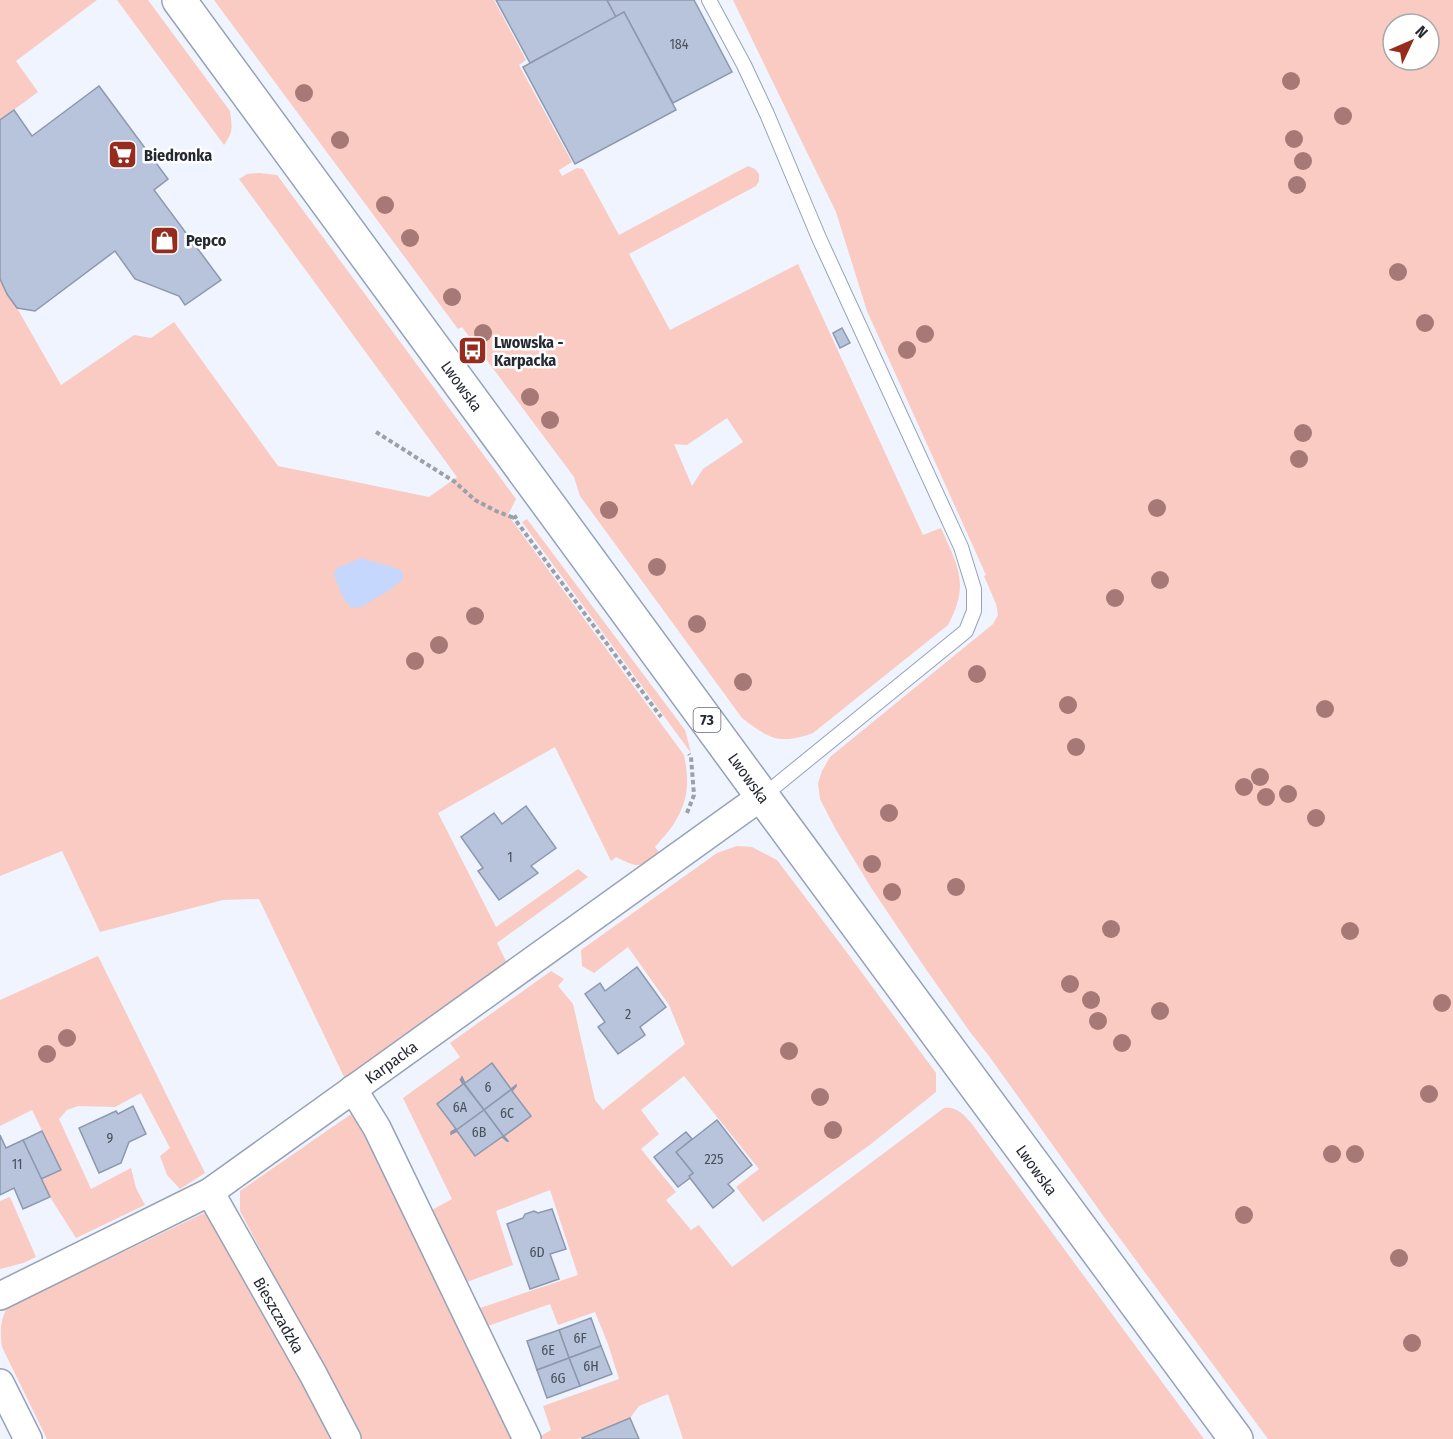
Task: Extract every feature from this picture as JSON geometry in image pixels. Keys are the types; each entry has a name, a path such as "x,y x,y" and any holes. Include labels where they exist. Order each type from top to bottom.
{"main road":[{"name":"Lwowska","path":"179,0 1236,1439"}],"street":[{"name":"Karpacka","path":"0,1296 210,1192 762,796"},
{"path":"352,1089 377,1128 527,1439"},
{"name":"Bieszczadzka","path":"210,1192 347,1439"},
{"path":"0,1383 28,1439"}],"lane":[{"path":"709,0 767,114 819,238 961,547 974,589 974,611 966,631 762,796"}],"path":[{"path":"376,432 455,482 475,500 514,518"}],"shaded area":[{"path":"0,0 97,0 16,61 38,92 0,120"},
{"path":"117,0 148,0 230,111 232,129 224,145"},
{"path":"214,0 494,0 526,60 519,65 572,162 559,170 562,176 577,168 583,169 619,235 748,166 755,169 759,174 756,186 629,254 670,330 798,264 923,535 941,528 952,554 960,587 955,611 948,625 813,733 783,739 760,731 742,718 580,496 574,477 462,327 458,329","holes":["727,418 743,442 703,469 692,486 674,444 687,445"]},
{"path":"733,0 1453,0 1453,1439 1268,1439 970,1032 872,889 836,830 820,799 818,783 830,757 993,624 998,615 996,604 984,576 986,575 867,311 836,212"},
{"path":"247,174 277,175 516,499 508,515 684,755 687,773 686,796 680,812 672,827 655,847 659,852 647,862 639,865 616,857 611,861 555,747 438,813 496,927 578,869 588,877 497,943 507,963 345,1079 259,899 223,900 100,932 62,851 0,876 0,279 61,385 134,335 151,338 174,322 278,466 429,497 457,477 239,179"},
{"path":"527,519 685,730 691,753 522,522"},
{"path":"737,846 752,847 777,860 936,1073 936,1092 871,1144 763,1222 736,1187 759,1169 684,1076 641,1110 659,1134 641,1149 676,1192 666,1200 691,1230 699,1225 732,1267 944,1108 956,1110 972,1124 1204,1439 683,1439 668,1394 639,1406 630,1418 578,1439 540,1439 539,1437 551,1430 543,1406 619,1379 595,1312 558,1325 550,1304 485,1327 477,1309 578,1275 550,1190 496,1211 513,1265 464,1283 430,1211 452,1199 403,1098 460,1057 450,1043 551,971 564,979 558,986 573,1004 595,1100 603,1110 685,1044 669,1005 628,947 594,973 582,966 581,950 717,853"},
{"path":"98,956 205,1173 180,1189 167,1175 160,1156 170,1148 141,1093 115,1107 78,1106 67,1110 59,1119 91,1189 131,1168 136,1188 145,1205 76,1238 41,1179 61,1169 32,1110 0,1126 0,1000"},
{"path":"357,1110 515,1439 360,1439 240,1211 240,1191"},
{"path":"10,1197 36,1257 0,1269 0,1201"},
{"path":"206,1212 216,1218 337,1439 47,1439 2,1347 1,1327 7,1308"}],"water":[{"path":"361,558 396,568 403,573 403,579 390,590 361,607 351,608 343,598 334,575 337,568"}],"building":[{"path":"496,0 607,0 616,17 530,63"},
{"path":"607,0 694,0 732,72 673,103 624,12 616,17"},
{"path":"624,12 676,110 575,164 523,67"},
{"path":"99,86 168,179 154,190 221,280 185,305 179,296 135,279 115,251 35,311 17,308 0,279 0,120 14,110 32,136"},
{"path":"842,328 850,343 840,348 833,333"},
{"path":"526,806 556,848 531,866 538,873 499,900 478,871 483,868 461,837 494,813 502,824"},
{"path":"637,967 666,1007 640,1027 645,1035 618,1054 598,1027 605,1022 585,994 600,983 605,991"},
{"path":"492,1063 511,1089 516,1086 484,1110 461,1079 462,1077 465,1083"},
{"path":"460,1079 484,1110 451,1134 456,1129 437,1104 463,1084"},
{"path":"516,1086 512,1091 531,1116 504,1136 507,1141 484,1110"},
{"path":"133,1106 146,1134 129,1142 121,1163 99,1173 79,1128"},
{"path":"484,1110 507,1141 502,1137 475,1156 457,1131 451,1134"},
{"path":"717,1120 752,1165 728,1184 734,1191 713,1208 690,1178 689,1176 693,1173 676,1152"},
{"path":"42,1131 61,1170 41,1179 23,1140"},
{"path":"686,1132 692,1139 676,1152 693,1173 678,1187 654,1157"},
{"path":"0,1135 6,1148 23,1140 50,1197 23,1209 14,1188 0,1195"},
{"path":"552,1209 566,1249 550,1254 559,1279 530,1289 507,1224 534,1211 538,1213"},
{"path":"591,1318 601,1346 569,1358 559,1330"},
{"path":"559,1330 569,1358 537,1370 527,1341"},
{"path":"601,1346 612,1374 580,1386 569,1358"},
{"path":"569,1358 580,1386 547,1398 537,1370"},
{"path":"630,1418 639,1439 582,1439 582,1438"}],"place":[{"name":"Biedronka","path":"123,155"},
{"name":"Pepco","path":"165,240"},
{"name":"Lwowska - Karpacka","path":"473,351"}]}
